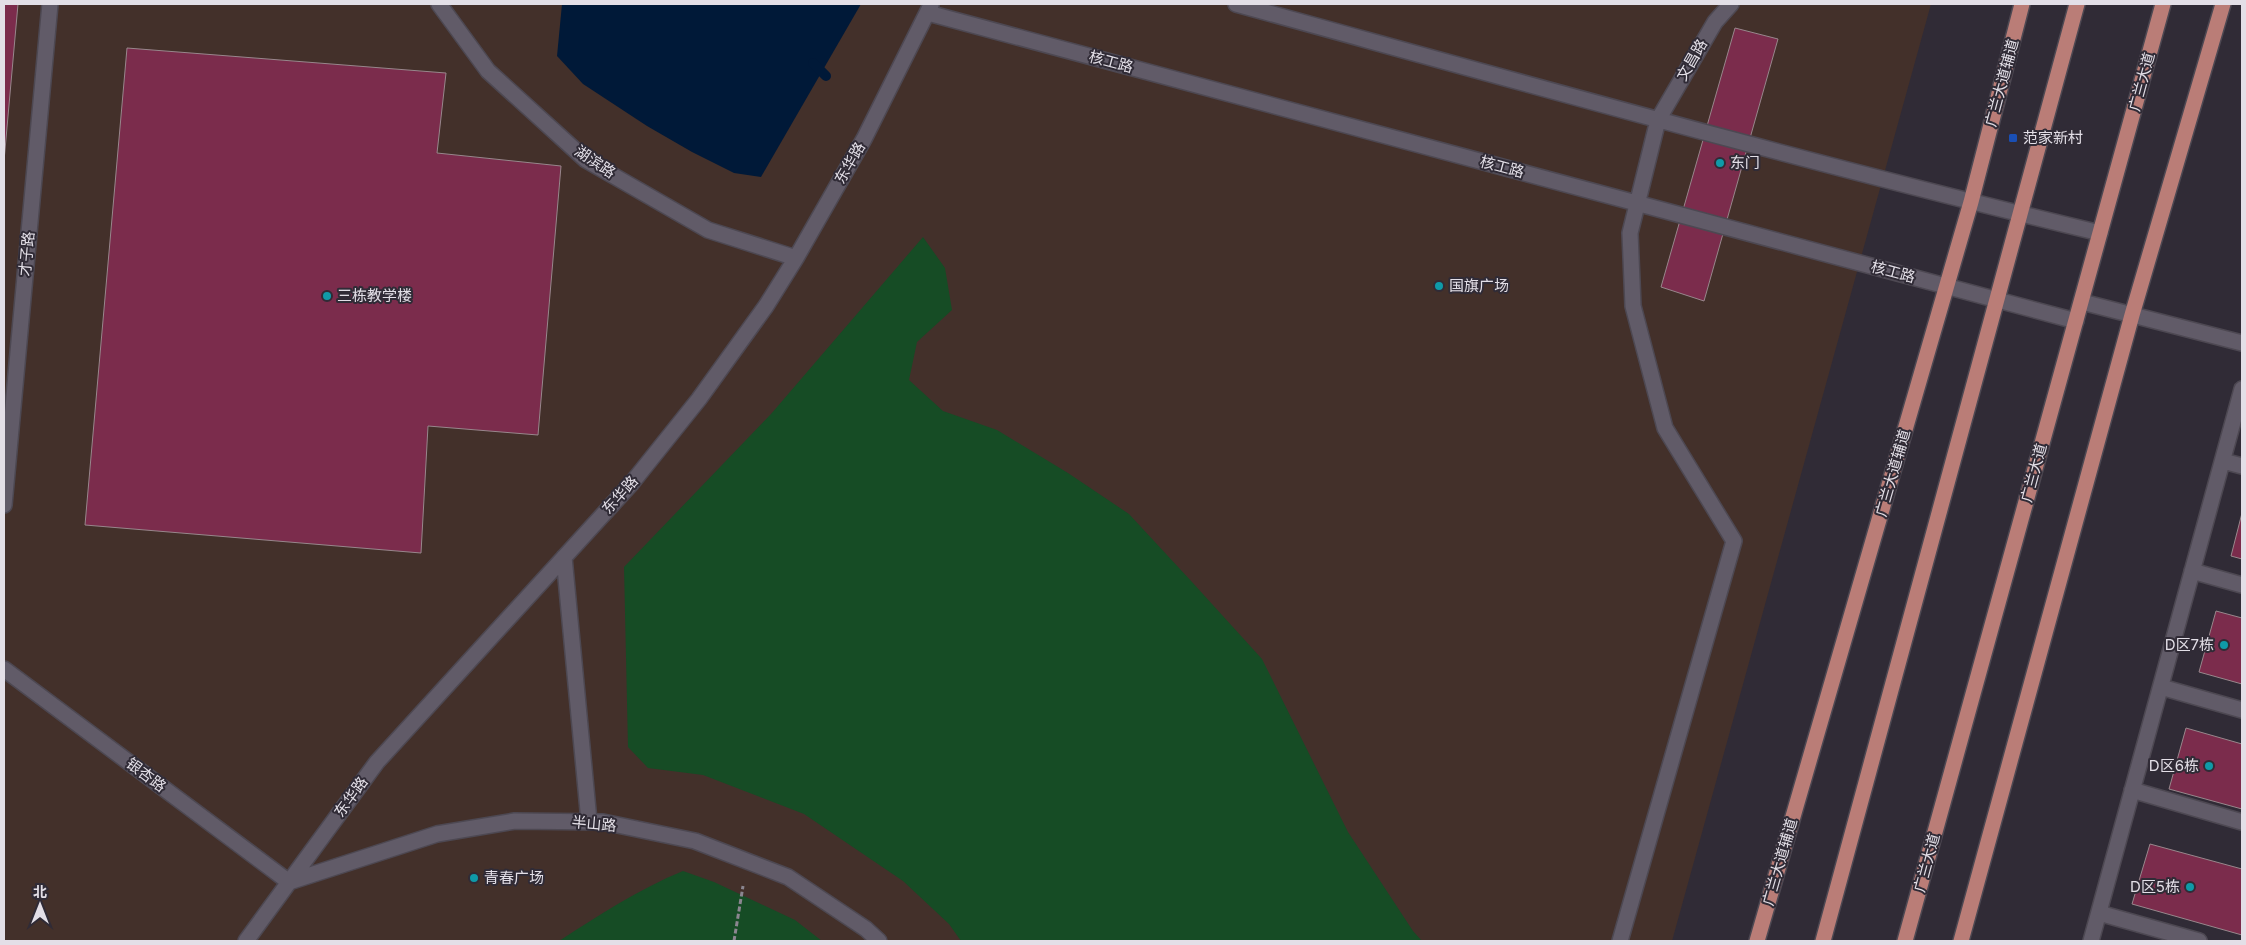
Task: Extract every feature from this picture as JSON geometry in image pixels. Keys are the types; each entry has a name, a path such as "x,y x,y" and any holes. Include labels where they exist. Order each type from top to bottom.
{"main road":[{"name":"广兰大道辅道","path":"1757,941 1971,202 2022,4"},
{"path":"1823,941 2077,4"},
{"name":"广兰大道","path":"1905,941 2163,4"},
{"path":"1961,941 2132,315 2223,4"}],"street":[{"name":"才子路","path":"4,505 50,4"},
{"name":"湖滨路","path":"439,4 488,71 586,160 708,230 796,258"},
{"path":"1236,4 1658,120 1971,202 2100,233"},
{"name":"文昌路","path":"1620,941 1734,541 1665,428 1633,306 1630,233 1658,120 1715,22 1731,4"},
{"name":"东华路","path":"246,941 377,762 631,484 699,399 766,306 796,258 864,139 930,8"},
{"name":"核工路","path":"930,8 1638,203 2076,321"},
{"path":"2082,302 2242,343"},
{"path":"2091,941 2242,389"},
{"path":"2222,461 2242,466"},
{"path":"564,557 589,821"},
{"path":"2192,571 2242,585"},
{"name":"银杏路","path":"4,669 289,882"},
{"path":"2161,687 2242,710"},
{"path":"2132,790 2242,822"},
{"name":"半山路","path":"289,882 437,834 515,821 589,821 695,842 788,877 866,929 879,941"},
{"path":"2099,913 2199,941"}],"path":[{"path":"734,941 747,861"}],"shaded area":[{"path":"4,4 1931,4 1672,941 4,941"}],"green space":[{"path":"923,237 945,268 952,310 917,342 909,380 943,411 997,430 1068,473 1129,514 1192,582 1262,659 1348,832 1413,931 1422,941 961,941 949,924 903,881 804,814 703,775 648,768 628,747 624,567 771,414"},
{"path":"683,871 714,882 795,920 822,941 559,941 635,894"}],"water":[{"path":"562,4 861,4 761,177 734,173 692,152 647,126 583,84 557,56"}],"building":[{"path":"4,4 18,4 4,161"},
{"name":"东门","path":"1735,28 1778,39 1704,301 1661,287"},
{"name":"三栋教学楼","path":"127,48 446,73 437,153 561,166 538,435 428,426 421,553 85,525"},
{"path":"2242,513 2242,559 2231,556"},
{"name":"D区7栋","path":"2216,611 2242,618 2242,684 2199,672"},
{"name":"D区6栋","path":"2186,728 2242,744 2242,809 2169,789"},
{"name":"D区5栋","path":"2150,844 2242,869 2242,935 2132,904"}],"waterway":[{"path":"813,63 826,76"}],"place":[{"name":"范家新村","path":"2013,138"},
{"name":"东门","path":"1720,163"},
{"name":"国旗广场","path":"1439,286"},
{"name":"三栋教学楼","path":"327,296"},
{"name":"D区7栋","path":"2224,645"},
{"name":"D区6栋","path":"2209,766"},
{"name":"青春广场","path":"474,878"},
{"name":"D区5栋","path":"2190,887"}]}
